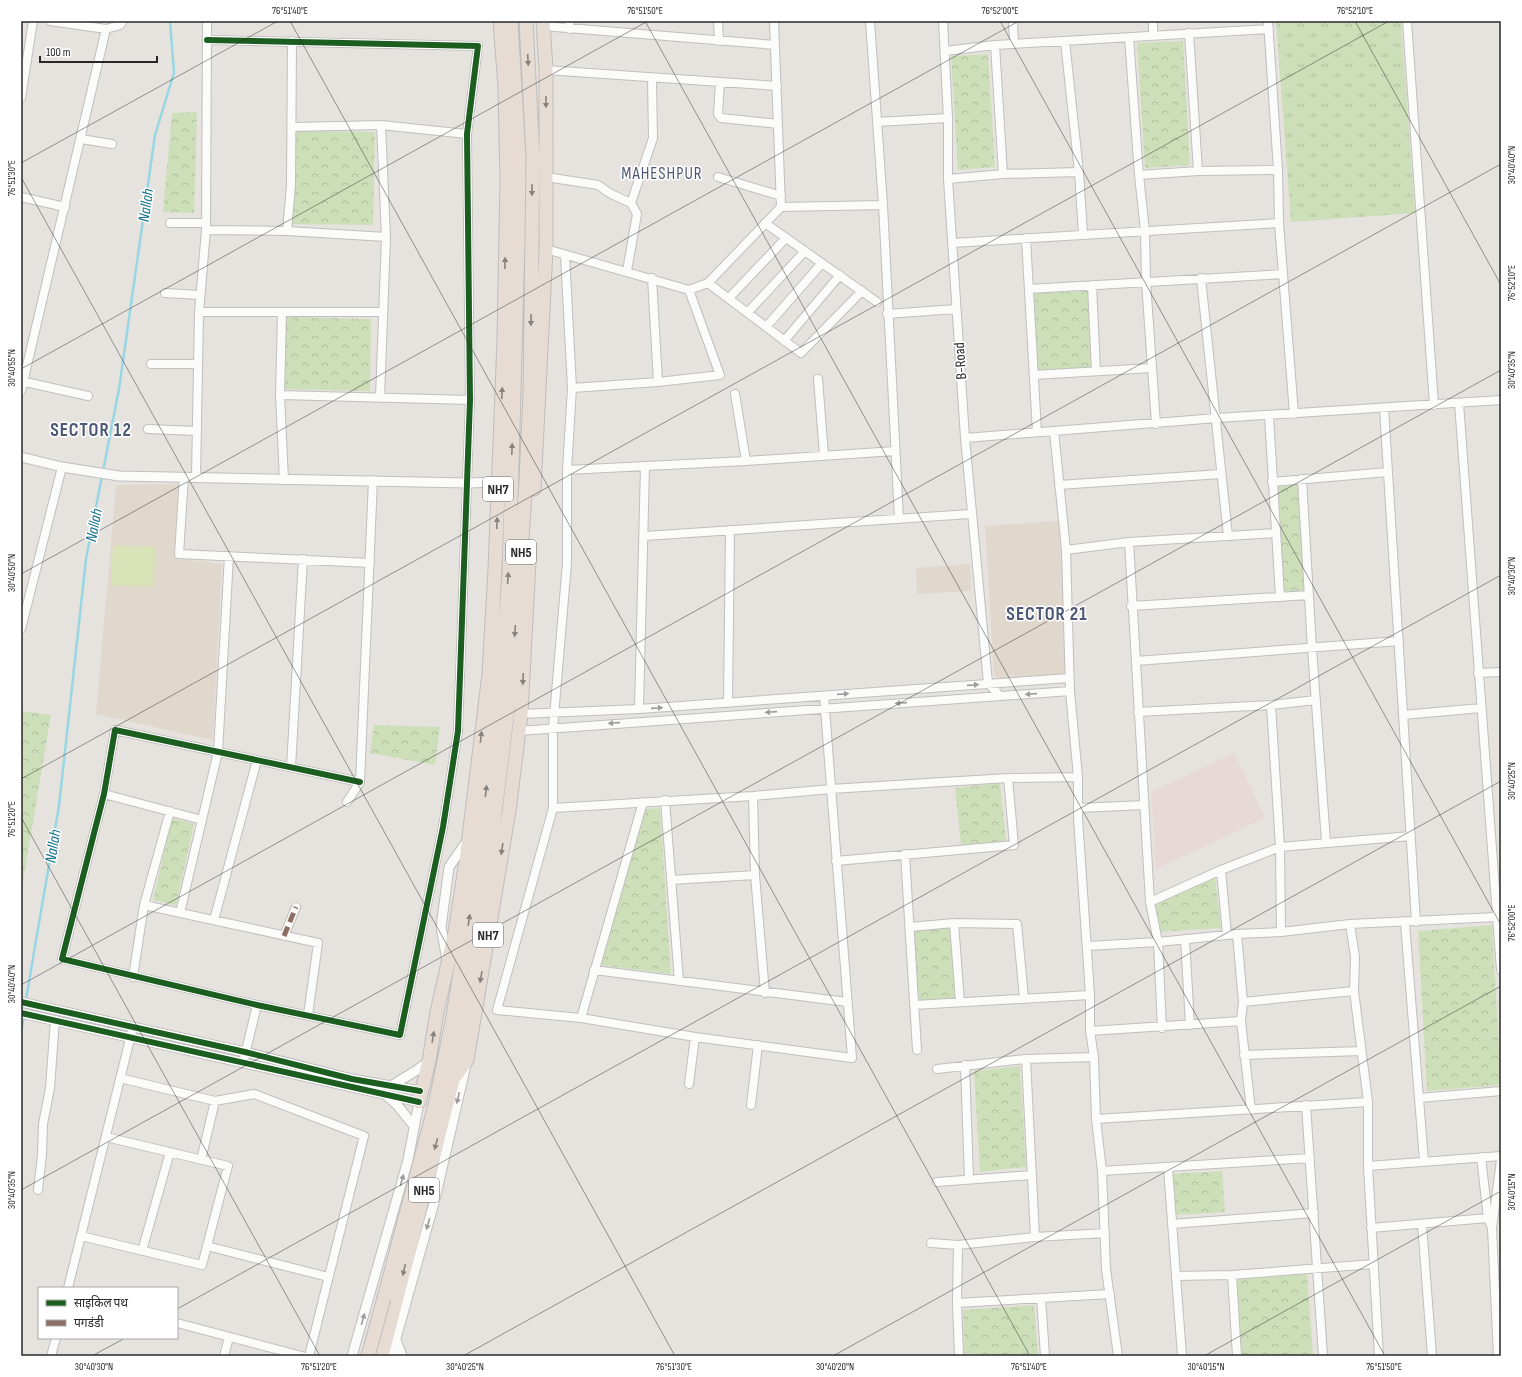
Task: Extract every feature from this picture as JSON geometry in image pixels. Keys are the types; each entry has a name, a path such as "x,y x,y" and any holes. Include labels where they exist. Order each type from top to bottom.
{"highway":[{"name":"NH7","path":"472,843 489,674 496,569 498,482 507,425 507,180 505,87 500,21"},
{"name":"NH5","path":"382,1356 391,1299 452,1022 453,959 500,682 509,575 507,425 518,244 519,157 511,21"},
{"name":"NH5","path":"368,1356 391,1299 413,1255 453,1080 482,916 512,677 533,424 533,157 526,21"},
{"name":"NH7","path":"453,1080 467,1060 509,811 521,714 533,424 546,249 546,70 543,24"},
{"path":"419,1097 429,1061 437,1012 453,959"}],"street":[{"path":"21,98 33,21"},
{"path":"50,21 106,29 120,25 122,21"},
{"path":"196,477 199,312 206,227 207,21"},
{"path":"718,21 719,41"},
{"path":"774,21 781,207"},
{"path":"870,21 883,205 887,314 900,519"},
{"name":"B-Road","path":"943,21 948,118 948,179 964,438 970,514 988,683"},
{"path":"1013,21 1014,44"},
{"path":"1152,21 1154,35"},
{"path":"1407,21 1434,405"},
{"path":"543,24 569,25 719,41 775,45"},
{"path":"945,51 995,45 1189,33 1268,25 1278,170 1279,223 1294,414"},
{"path":"21,391 22,381 66,207 106,29"},
{"path":"1189,33 1198,171"},
{"path":"1129,37 1139,175 1145,231 1146,282 1156,424"},
{"path":"207,40 478,46 468,134 470,400 458,731 442,827 400,1035 257,1005 133,977 62,959 104,794 115,730 360,782"},
{"path":"287,231 291,185 292,41"},
{"path":"1065,41 1079,172 1083,234"},
{"path":"995,45 1003,174"},
{"path":"546,70 777,86"},
{"path":"631,203 653,138 652,78"},
{"path":"720,82 718,114 721,118 778,124"},
{"path":"877,122 948,118"},
{"path":"292,127 381,125 468,134"},
{"path":"380,398 386,237 381,125"},
{"path":"81,139 112,144"},
{"path":"1139,175 1198,171 1278,170"},
{"path":"948,179 1003,174 1079,172"},
{"path":"546,177 598,185 611,194 631,203 637,214 627,271"},
{"path":"718,177 781,196"},
{"path":"21,197 66,207"},
{"path":"546,249 652,278 689,290 708,283 781,207 883,205"},
{"path":"170,223 206,227 386,237"},
{"path":"765,223 877,302"},
{"path":"952,243 1279,223"},
{"path":"729,298 786,238"},
{"path":"1026,238 1037,432"},
{"path":"748,312 805,251"},
{"path":"565,254 572,388 567,470 568,563 553,728 554,808 497,1010 581,1018 695,1037 852,1058 824,696"},
{"path":"766,327 822,263"},
{"path":"1029,290 1283,274"},
{"path":"784,341 840,275"},
{"path":"652,278 658,382"},
{"path":"1201,278 1217,418 1221,474 1228,536"},
{"path":"708,283 748,312 784,341 801,352 862,291"},
{"path":"1092,286 1096,371"},
{"path":"572,388 658,382 720,375 689,290"},
{"path":"165,293 200,295"},
{"path":"887,314 956,309"},
{"path":"199,312 384,312"},
{"path":"282,312 280,395 284,480"},
{"path":"151,364 198,364"},
{"path":"1034,375 1152,368"},
{"path":"818,379 824,455"},
{"path":"22,381 88,396"},
{"path":"735,394 746,461"},
{"path":"280,395 470,400"},
{"path":"964,438 1217,418 1269,416 1501,400"},
{"path":"1459,403 1501,970"},
{"path":"1384,408 1416,922"},
{"path":"1269,416 1280,597"},
{"path":"148,429 197,431"},
{"path":"1054,431 1066,550 1069,678 1078,777 1078,808 1090,995 1090,1031 1094,1057 1096,1119 1102,1171 1106,1269 1118,1356"},
{"path":"567,470 746,461 895,451"},
{"path":"21,456 62,467 119,476 468,483 498,482"},
{"path":"635,722 637,709 645,536 645,466"},
{"path":"21,629 62,467"},
{"path":"1272,482 1388,472"},
{"path":"1059,485 1221,474"},
{"path":"184,477 179,554 370,562"},
{"path":"1302,479 1326,842"},
{"path":"347,802 360,782 373,480"},
{"path":"645,536 970,514"},
{"path":"728,703 730,530"},
{"path":"1066,550 1129,542 1276,532"},
{"path":"1129,542 1131,606 1136,661 1150,902 1158,942 1162,1028"},
{"path":"180,913 218,752 228,556"},
{"path":"291,767 303,559"},
{"path":"1131,606 1309,595"},
{"path":"1136,661 1399,641"},
{"path":"1478,673 1501,672"},
{"path":"521,714 637,709 1069,678"},
{"path":"988,683 1000,696"},
{"path":"519,730 1070,691"},
{"path":"1138,712 1271,705 1316,700"},
{"path":"1271,705 1280,847 1281,932"},
{"path":"1403,715 1481,708"},
{"path":"214,920 257,760"},
{"path":"554,808 1008,778 1078,777"},
{"path":"836,861 1014,845 1008,778"},
{"path":"104,794 202,820"},
{"path":"753,796 755,875 765,993"},
{"path":"665,800 678,981"},
{"path":"581,1018 643,802"},
{"path":"1078,808 1144,805"},
{"path":"133,977 144,905 170,811"},
{"path":"1150,902 1221,870 1280,847 1411,836"},
{"path":"453,959 441,927 449,867 472,843"},
{"path":"905,854 917,1050"},
{"path":"1221,870 1227,935"},
{"path":"671,880 755,875"},
{"path":"144,905 318,943 308,1015"},
{"path":"284,936 296,907"},
{"path":"1087,946 1281,932 1350,924 1498,920"},
{"path":"1405,922 1424,1161"},
{"path":"910,927 954,923 1017,924 1024,998"},
{"path":"954,923 960,1002"},
{"path":"1350,924 1355,957 1354,991 1368,1102 1368,1166 1379,1356"},
{"path":"1237,934 1243,1002 1241,1021 1251,1110"},
{"path":"1185,939 1190,1024"},
{"path":"594,970 765,993 847,1002"},
{"path":"1243,1002 1354,991"},
{"path":"914,1005 1090,995"},
{"path":"21,1002 245,1052 352,1079 392,1086 419,1097"},
{"path":"243,1062 257,1005"},
{"path":"21,1013 243,1062 387,1096 419,1097"},
{"path":"38,1190 42,1156 43,1124 50,1088 55,1020"},
{"path":"1090,1031 1162,1028 1190,1024 1241,1021"},
{"path":"68,1287 133,1027"},
{"path":"689,1084 695,1037"},
{"path":"752,1105 758,1045"},
{"path":"1244,1055 1361,1051"},
{"path":"937,1069 1026,1059 1094,1057"},
{"path":"1026,1059 1035,1237"},
{"path":"391,1356 396,1340 413,1255 434,1203 467,1060"},
{"path":"392,1086 429,1061"},
{"path":"965,1065 968,1179"},
{"path":"120,1078 215,1101 254,1094 364,1136 309,1356"},
{"path":"1419,1098 1501,1091"},
{"path":"387,1096 397,1105 414,1126"},
{"path":"368,1356 353,1354 408,1160 419,1097"},
{"path":"201,1160 215,1101"},
{"path":"1096,1119 1368,1102"},
{"path":"1306,1105 1323,1356"},
{"path":"81,1236 202,1265 228,1166 106,1137"},
{"path":"142,1251 170,1152"},
{"path":"1368,1166 1501,1156"},
{"path":"1481,1157 1488,1218 1492,1228"},
{"path":"1102,1171 1310,1158"},
{"path":"1498,1356 1492,1228 1501,1160"},
{"path":"1168,1168 1182,1356"},
{"path":"937,1182 1032,1175"},
{"path":"1172,1224 1314,1213"},
{"path":"1371,1228 1488,1218"},
{"path":"1422,1224 1432,1356"},
{"path":"931,1243 958,1245 1035,1237 1105,1233"},
{"path":"958,1245 957,1303 959,1356"},
{"path":"207,1246 328,1277"},
{"path":"1176,1276 1232,1275 1374,1264"},
{"path":"1232,1275 1236,1356"},
{"path":"957,1303 1110,1294"},
{"path":"1041,1298 1045,1356"},
{"path":"178,1323 302,1356"},
{"path":"224,1356 229,1337"},
{"path":"51,1356 56,1339"},
{"path":"396,1340 402,1356"}],"shaded area":[{"path":"178,484 176,558 222,564 213,740 96,714 116,485"},
{"path":"1059,521 1067,676 999,680 994,675 985,526"},
{"path":"970,564 971,591 917,594 916,568"},
{"path":"1234,753 1265,818 1156,869 1151,792"}],"green space":[{"path":"1276,21 1401,21 1415,213 1291,222"},
{"path":"1183,41 1190,165 1145,168 1137,43"},
{"path":"988,54 995,167 958,170 951,56"},
{"path":"197,112 194,213 163,212 172,113"},
{"path":"294,131 375,132 373,225 292,224"},
{"path":"1088,291 1091,369 1037,371 1034,293"},
{"path":"286,317 371,319 370,391 285,389"},
{"path":"1298,485 1305,591 1283,592 1277,486"},
{"path":"113,546 156,547 153,587 111,585"},
{"path":"21,711 51,715 21,893"},
{"path":"374,725 440,727 435,765 370,753"},
{"path":"1000,783 1006,841 961,845 955,788"},
{"path":"660,808 671,974 600,965 646,809"},
{"path":"172,818 194,824 176,905 153,900"},
{"path":"1215,877 1221,928 1157,932 1155,904"},
{"path":"1492,925 1501,1085 1427,1091 1418,931"},
{"path":"951,928 956,999 919,1002 914,931"},
{"path":"1020,1066 1026,1167 980,1172 974,1071"},
{"path":"1222,1171 1225,1212 1176,1215 1173,1174"},
{"path":"1307,1274 1313,1356 1242,1356 1236,1279"},
{"path":"1034,1305 1038,1356 991,1356 964,1353 963,1310"}],"waterway":[{"name":"Nallah","path":"103,471 119,389 155,135 174,73 170,21"},
{"name":"Nallah","path":"24,1011 59,806 86,559 102,476"},
{"name":"Nallah","path":"21,1032 24,1016"}],"marked path":[{"path":"284,936 296,907"}],"cycle path":[{"path":"207,40 478,46 467,134 470,400 458,731 443,827 400,1035 257,1005 62,959 104,794 115,730 360,782"},
{"path":"21,1002 245,1052 352,1079 420,1091"},
{"path":"21,1013 419,1102"}],"district":[{"name":"MAHESHPUR","path":"662,173"},
{"name":"SECTOR 12","path":"91,429"},
{"name":"SECTOR 21","path":"1047,613"}]}
